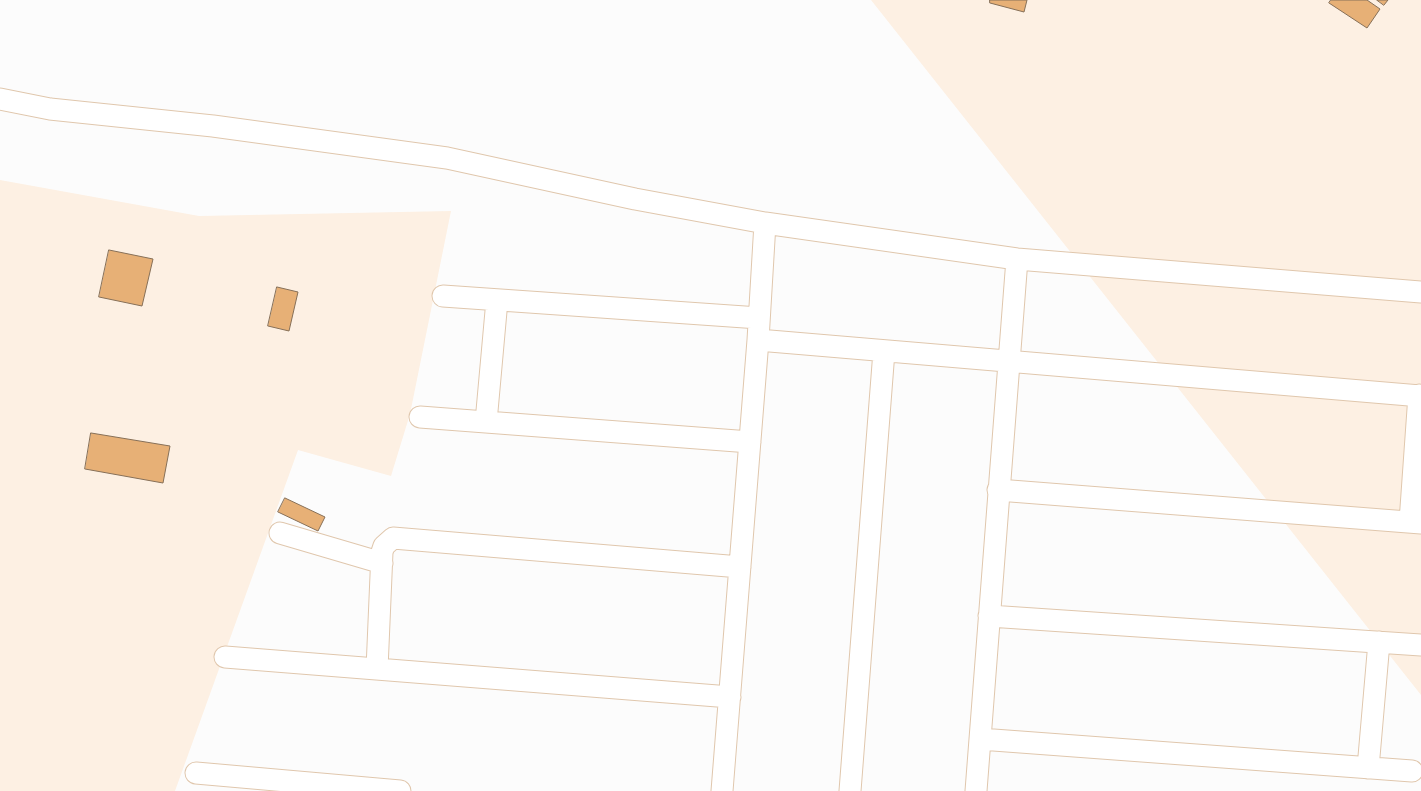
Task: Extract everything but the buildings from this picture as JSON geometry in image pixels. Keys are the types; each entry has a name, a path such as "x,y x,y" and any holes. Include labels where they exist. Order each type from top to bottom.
{"street":[{"path":"0,99 50,109 213,126 447,158 635,200 765,223 1017,259 1421,292"},
{"path":"722,791 758,340 765,223"},
{"path":"976,791 1017,259"},
{"path":"444,296 759,318"},
{"path":"486,422 497,300"},
{"path":"758,340 1420,396 1415,523 998,490"},
{"path":"850,791 884,350"},
{"path":"420,417 750,442"},
{"path":"280,533 382,563"},
{"path":"377,669 384,546 393,538 740,567"},
{"path":"989,616 1421,645"},
{"path":"1368,768 1379,642"},
{"path":"225,657 730,697"},
{"path":"980,739 1412,771"},
{"path":"196,774 236,784 400,791"}],"shaded area":[{"path":"871,0 1421,0 1421,695"},
{"path":"0,180 199,216 451,211 410,414 391,476 298,450 175,791 0,791"}]}
